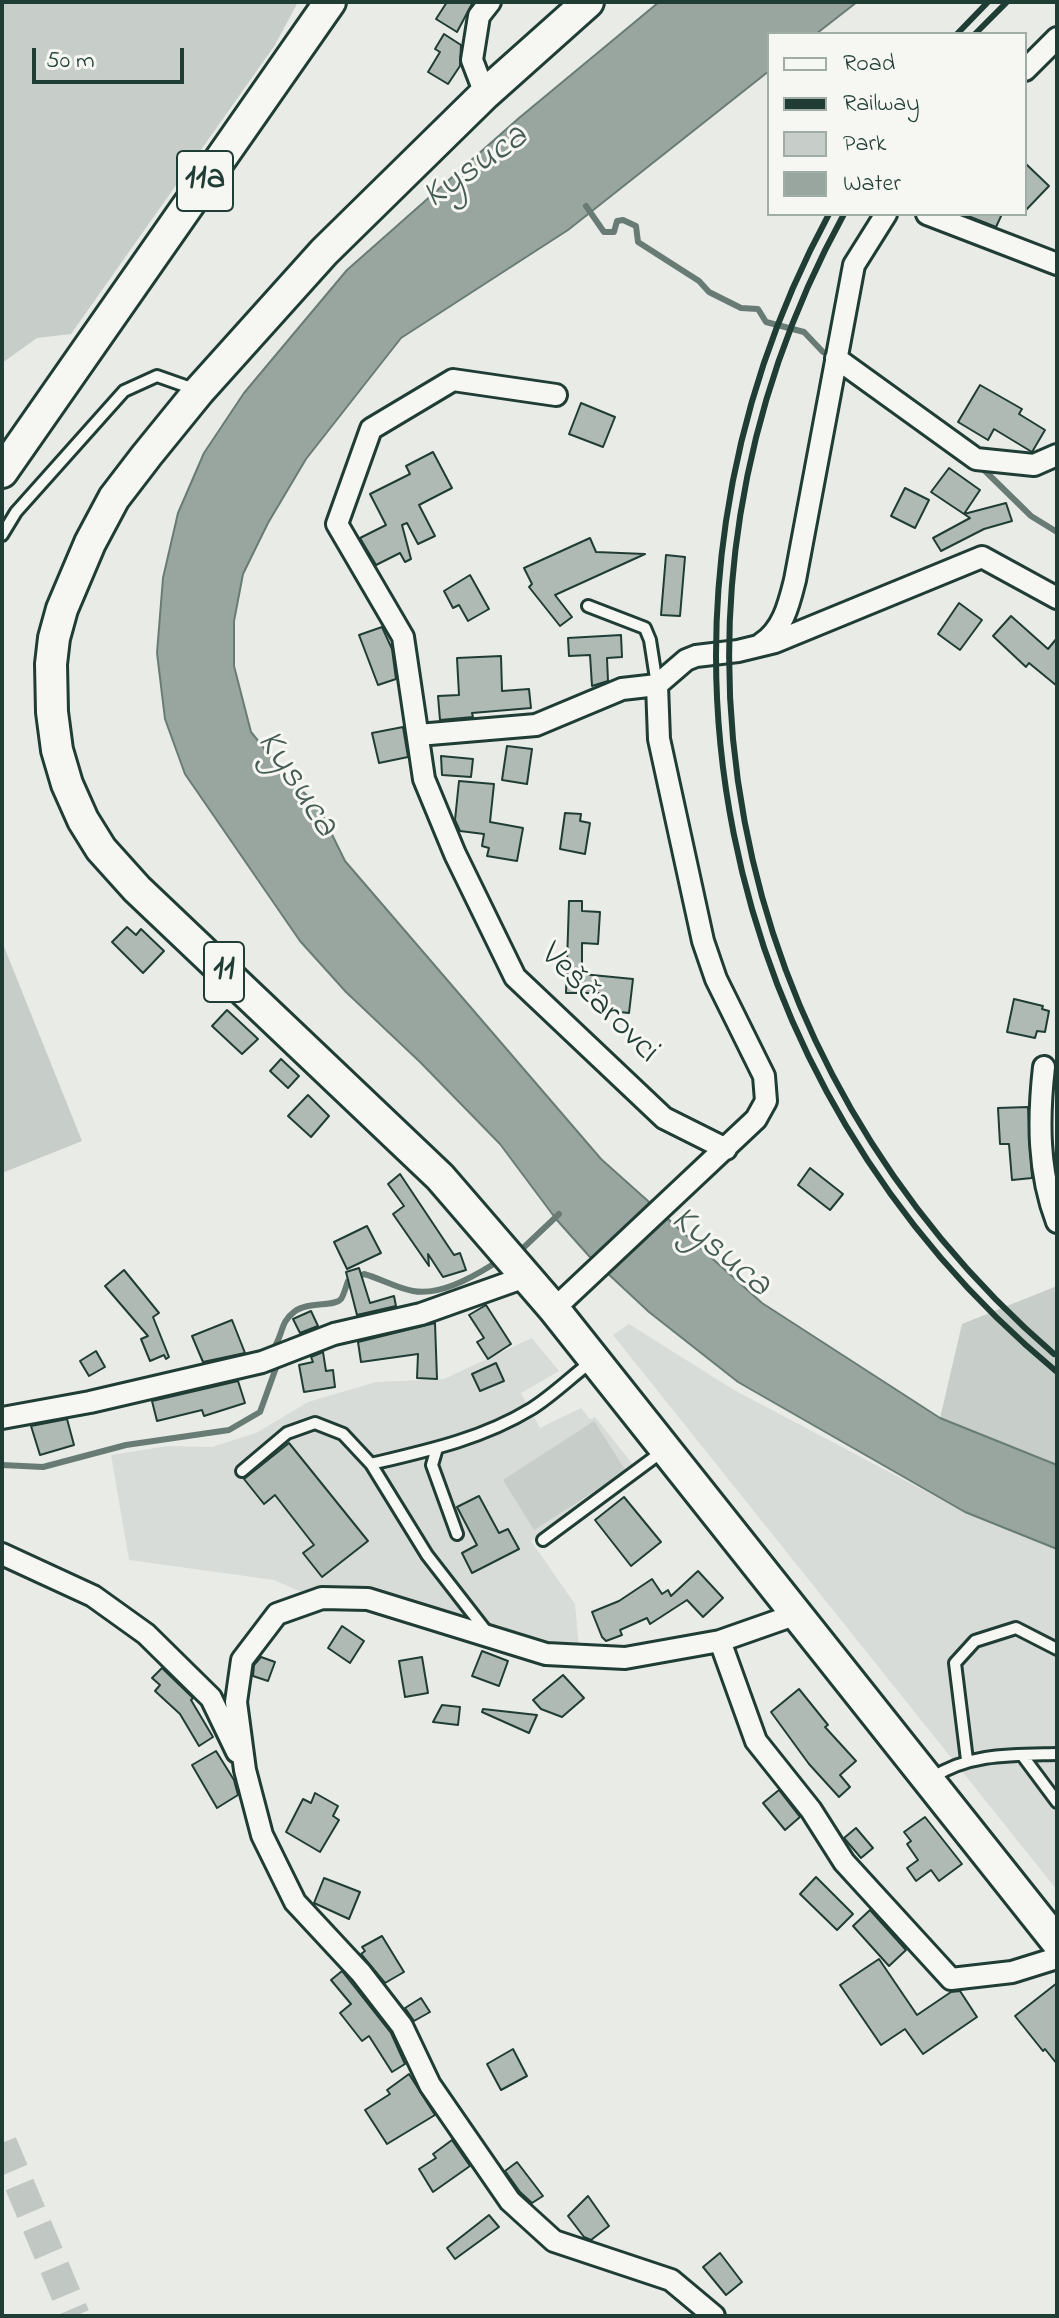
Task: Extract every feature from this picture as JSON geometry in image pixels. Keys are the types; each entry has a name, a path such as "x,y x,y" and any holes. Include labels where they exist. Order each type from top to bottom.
{"main road":[{"name":"11a","path":"2,472 330,2"},
{"name":"11","path":"588,2 485,94 324,252 199,391 114,498 90,543 62,609 54,638 52,712 57,750 67,784 83,820 101,849 137,889 440,1177 554,1309 592,1361 1057,1942"}],"street":[{"path":"485,94 472,60 479,16 490,2"},
{"path":"1027,68 1057,38"},
{"path":"750,648 771,637 788,606 854,265 885,216"},
{"path":"932,216 1057,264"},
{"path":"836,358 976,459 1034,465 1057,455"},
{"name":"Veščarovci","path":"556,395 453,380 371,429 337,524 403,637 424,779 455,854 515,977 664,1118 726,1149"},
{"path":"418,735 536,725 622,689 657,685 686,660 696,656 775,642 982,557 1057,598"},
{"path":"554,1309 726,1149 756,1119 766,1101 764,1076 716,979 703,941 659,739 657,685"},
{"path":"1044,1067 1039,1112 1041,1139 1047,1194 1057,1222"},
{"path":"2,1418 90,1402 262,1362 334,1334 421,1314 525,1277"},
{"path":"2,1554 93,1596 146,1634 211,1698 245,1770"},
{"path":"714,2316 671,2280 554,2241 510,2201 430,2085 402,2026 361,1973 295,1902 262,1835 245,1770 236,1702 242,1660 277,1614 322,1598 368,1599 546,1654 625,1658 720,1641 797,1614"},
{"path":"720,1641 756,1741 811,1810 844,1862 951,1979 1012,1972 1057,1958"}],"lane":[{"path":"2,535 16,512 124,391 157,376 199,391"},
{"path":"588,606 645,628 650,640 657,685"},
{"path":"371,1464 437,1448 488,1431 532,1408 592,1361"},
{"path":"242,1471 287,1433 315,1423 343,1434 371,1464 427,1555 492,1639"},
{"path":"437,1448 432,1465 457,1534"},
{"path":"543,1540 664,1450"},
{"path":"967,1760 955,1663 975,1641 1016,1628 1057,1649"},
{"path":"929,1780 948,1767 967,1760 1057,1754"},
{"path":"1022,1755 1057,1802"}],"shaded area":[{"path":"629,1324 734,1390 965,1512 1057,1549 1057,1890 613,1335"},
{"path":"532,1338 559,1371 521,1393 540,1428 581,1408 590,1419 595,1417 635,1467 531,1541 575,1604 579,1649 552,1647 440,1615 374,1588 299,1591 274,1580 129,1560 111,1455 168,1446 212,1447 256,1433 308,1402 376,1382 444,1379"}],"green space":[{"path":"2,2 298,2 275,45 71,334 37,338 2,363"},
{"path":"2,945 82,1141 2,1173"},
{"path":"1057,1286 1057,1465 940,1418 962,1324"},
{"path":"594,1421 626,1471 534,1530 503,1480"}],"water":[{"name":"Kysuca","path":"659,2 857,2 819,32 767,32 767,73 568,230 401,338 306,459 268,523 243,574 234,621 234,666 251,732 319,808 345,861 601,1159 762,1303 940,1418 1057,1465 1057,1549 965,1512 738,1382 649,1312 589,1256 556,1219 500,1144 346,992 300,941 185,774 165,719 157,653 163,578 178,513 204,453 244,393 347,270 519,118"}],"building":[{"path":"447,2 473,2 457,32 436,19"},
{"path":"444,34 461,45 460,66 448,84 428,72 440,52 435,49"},
{"path":"1027,165 1049,186 1027,209"},
{"path":"968,216 1001,216 996,227"},
{"path":"980,385 1022,409 1019,414 1045,430 1032,452 994,429 988,440 958,422"},
{"path":"581,403 615,417 603,447 569,434"},
{"path":"433,452 452,488 419,505 435,536 418,544 407,523 402,525 411,559 405,562 400,553 376,565 360,538 386,525 370,494 410,474 406,466"},
{"path":"949,468 980,490 964,514 931,492"},
{"path":"905,488 929,500 915,528 891,516"},
{"path":"1006,503 1012,521 984,529 941,551 933,538 970,518 964,514"},
{"path":"590,538 596,552 645,554 555,595 572,617 560,626 529,587 532,584 524,568"},
{"path":"666,555 685,557 680,616 661,615"},
{"path":"470,575 489,609 468,621 459,605 453,608 444,591"},
{"path":"959,603 982,620 960,650 938,634"},
{"path":"1011,616 1048,649 1057,638 1057,686 1029,663 1026,667 993,636"},
{"path":"382,627 392,649 396,679 378,685 359,635"},
{"path":"621,635 622,657 607,658 608,681 592,686 590,655 569,656 568,638"},
{"path":"501,656 502,691 529,689 531,708 472,713 473,717 440,720 438,696 459,695 457,658"},
{"path":"403,727 408,757 379,763 372,733"},
{"path":"507,746 532,749 527,784 502,780"},
{"path":"441,756 473,759 471,777 442,775"},
{"path":"459,781 494,784 490,822 523,828 517,861 487,856 489,848 482,846 484,834 460,831 455,820"},
{"path":"565,813 581,814 580,821 590,823 585,854 560,849"},
{"path":"569,901 582,901 582,911 600,912 598,944 582,943 582,974 633,979 629,1013 600,1010 601,993 566,993"},
{"path":"127,927 136,935 141,929 164,951 143,973 112,942"},
{"path":"1014,999 1043,1006 1042,1009 1049,1011 1045,1032 1037,1031 1035,1038 1007,1032"},
{"path":"227,1010 258,1039 242,1054 212,1026"},
{"path":"281,1059 299,1076 288,1088 270,1071"},
{"path":"308,1095 329,1116 311,1137 288,1116"},
{"path":"1028,1107 1032,1178 1012,1180 1009,1144 1000,1144 998,1108"},
{"path":"810,1168 843,1194 830,1210 798,1185"},
{"path":"400,1174 454,1255 460,1253 466,1270 443,1277 428,1254 429,1266 393,1214 404,1206 388,1184"},
{"path":"367,1226 381,1253 347,1269 334,1242"},
{"path":"359,1268 370,1303 394,1296 396,1306 357,1315 346,1272"},
{"path":"124,1270 159,1313 153,1317 169,1357 166,1359 164,1355 150,1361 141,1339 148,1336 105,1286"},
{"path":"486,1305 511,1344 488,1359 477,1342 484,1338 469,1315"},
{"path":"311,1311 318,1326 300,1333 293,1319"},
{"path":"232,1320 245,1353 203,1362 192,1336"},
{"path":"435,1323 437,1379 417,1378 418,1354 361,1362 358,1342"},
{"path":"96,1351 105,1367 89,1376 80,1361"},
{"path":"323,1352 326,1371 333,1370 335,1387 304,1392 299,1365 313,1362 311,1357"},
{"path":"496,1363 504,1381 480,1391 472,1374"},
{"path":"238,1381 245,1403 204,1416 202,1410 157,1421 152,1401"},
{"path":"67,1419 74,1445 40,1455 31,1426"},
{"path":"289,1443 368,1541 322,1577 303,1553 314,1545 275,1495 264,1504 244,1479"},
{"path":"479,1496 499,1533 508,1529 519,1549 472,1573 462,1553 477,1545 457,1507"},
{"path":"624,1497 661,1542 631,1566 595,1520"},
{"path":"698,1571 723,1598 703,1617 687,1600 650,1624 647,1618 620,1630 622,1635 606,1641 602,1637 592,1612 619,1601 652,1579 662,1594 668,1590 671,1596"},
{"path":"342,1626 364,1641 350,1663 328,1648"},
{"path":"482,1651 508,1661 499,1686 472,1676"},
{"path":"261,1657 275,1662 268,1681 253,1676 254,1665"},
{"path":"422,1657 428,1693 405,1697 399,1661"},
{"path":"162,1668 193,1698 191,1700 213,1737 199,1746 180,1714 155,1691 160,1685 152,1678"},
{"path":"563,1675 584,1698 562,1717 541,1709 533,1700"},
{"path":"799,1689 828,1725 825,1727 856,1761 840,1775 850,1787 839,1797 809,1764 771,1712"},
{"path":"442,1705 460,1707 458,1725 433,1722"},
{"path":"483,1709 537,1715 529,1733 482,1712"},
{"path":"216,1751 234,1780 238,1795 217,1808 192,1765"},
{"path":"779,1790 800,1817 785,1830 763,1803"},
{"path":"315,1793 338,1806 333,1816 339,1820 320,1852 286,1832 303,1799 311,1803"},
{"path":"925,1817 962,1864 939,1881 931,1870 916,1881 907,1868 918,1860 907,1844 911,1841 904,1832"},
{"path":"856,1828 873,1848 861,1858 844,1838"},
{"path":"816,1877 853,1914 837,1930 800,1894"},
{"path":"324,1878 360,1892 349,1919 314,1903"},
{"path":"870,1910 906,1950 889,1966 853,1926"},
{"path":"382,1936 404,1972 385,1983 361,1954 365,1951 362,1947"},
{"path":"879,1959 917,2015 951,1992 960,1991 977,2017 923,2054 905,2029 881,2045 840,1985"},
{"path":"342,1971 391,2033 405,2064 392,2072 369,2036 362,2041 340,2013 351,2004 331,1980"},
{"path":"1057,1983 1057,2064 1015,2016"},
{"path":"421,1998 430,2012 414,2021 405,2008"},
{"path":"513,2049 527,2076 501,2090 487,2064"},
{"path":"409,2074 435,2115 387,2144 365,2110 390,2094 387,2090"},
{"path":"452,2140 470,2166 433,2192 419,2169 436,2158 433,2154"},
{"path":"517,2162 543,2196 532,2203 505,2171"},
{"path":"588,2196 609,2226 591,2240 584,2237 568,2216"},
{"path":"489,2215 499,2227 455,2259 447,2248"},
{"path":"720,2253 742,2282 726,2295 703,2267"}],"waterway":[{"path":"586,206 604,232 614,232 617,221 623,220 636,226 638,242 699,281 709,292 741,308 758,309 766,322 804,332 823,352"},
{"path":"978,464 1031,516 1057,532"},
{"path":"521,1250 559,1214"},
{"path":"273,1349 286,1320 294,1312 306,1306 338,1301 348,1281 364,1274 423,1292 454,1285 492,1265"},
{"path":"2,1465 43,1467 126,1445 229,1430 260,1412 277,1365"}],"tunnel":[{"path":"2,2143 75,2316"}],"railway":[{"path":"959,32 988,2"},
{"path":"977,32 1007,2"},
{"path":"828,216 763,365 726,521 716,679 734,834 777,984 846,1126 940,1256 1057,1372"},
{"path":"843,216 778,363 740,515 729,669 745,822 785,969 851,1109 941,1238 1054,1354"}]}
